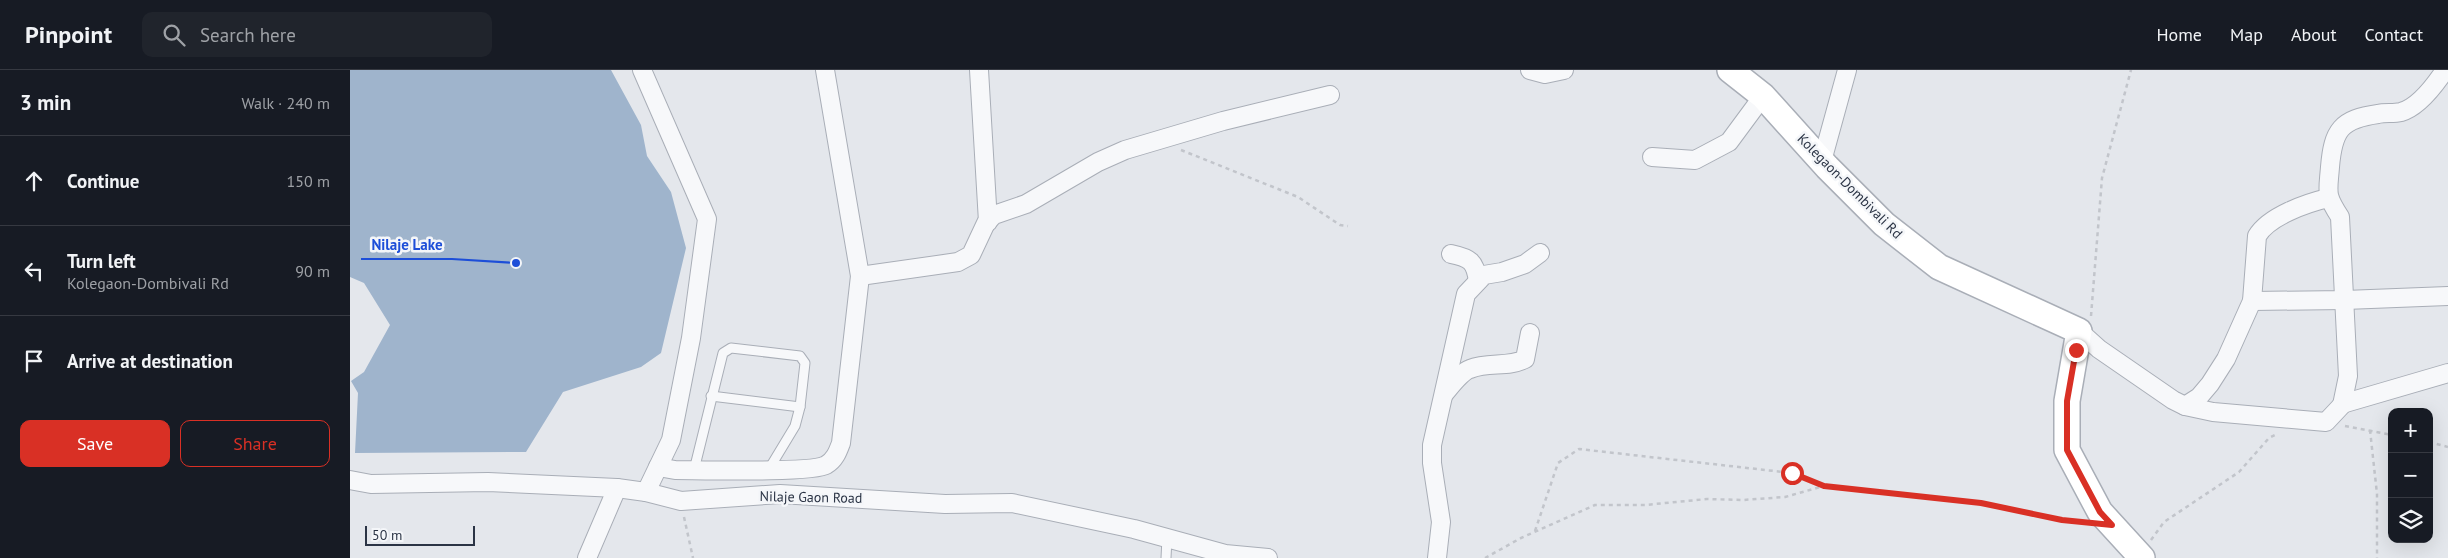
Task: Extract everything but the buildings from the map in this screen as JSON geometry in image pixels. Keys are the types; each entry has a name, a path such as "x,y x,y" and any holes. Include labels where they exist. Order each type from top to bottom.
{"street":[{"path":"642,70 707,219 691,338 671,440 646,492"},
{"path":"658,467 694,470 826,466 836,456 841,443 860,276 825,70"},
{"path":"979,70 988,222"},
{"path":"1530,70 1545,74 1564,70"},
{"name":"Kolegaon-Dombivali Rd","path":"1730,70 1763,96 1822,161 1884,224 1939,267 2084,336"},
{"path":"1822,161 1847,70"},
{"path":"2146,550 2112,525 2100,512 2067,450 2067,401 2084,336 2160,391 2185,406 2213,412 2326,422 2342,404 2348,376 2340,217 2328,198 2332,147 2335,135 2348,122 2359,118 2402,112 2434,87 2445,70"},
{"path":"860,276 958,262 971,255 988,222 994,215 1026,204 1098,162 1125,150 1159,142 1223,121 1330,94"},
{"path":"1652,157 1695,160 1729,142 1763,96"},
{"path":"2185,406 2199,397 2210,384 2226,358 2252,301 2257,236 2261,229 2295,209 2328,198"},
{"path":"1437,558 1441,522 1432,463 1432,445 1466,294 1484,275 1502,272 1525,264 1540,253"},
{"path":"1451,254 1470,259 1476,266 1478,281"},
{"path":"2252,301 2448,296"},
{"path":"1444,394 1468,369 1489,364 1516,363 1525,358 1530,333"},
{"path":"2342,404 2448,373"},
{"path":"785,494 788,468"},
{"name":"Nilaje Gaon Road","path":"350,480 372,484 488,482 616,488 646,492 681,501 785,494 945,504 1012,503 1168,538 1225,554 1268,558"},
{"path":"587,558 616,488"}],"lane":[{"path":"694,470 723,353 732,348 800,356 805,363 800,407 795,426 769,469"},
{"path":"711,396 800,407"},
{"path":"1166,558 1168,538"}],"path":[{"path":"2084,336 2102,178 2131,70"},
{"path":"1159,142 1298,197 1340,225 1348,226"},
{"path":"2146,550 2164,522 2239,472 2269,438 2302,420"},
{"path":"2326,422 2388,434"},
{"path":"2370,430 2377,494 2377,558"},
{"path":"2433,443 2448,447"},
{"path":"1535,532 1558,463 1580,449 1792,473 1824,486 1981,503 2062,520 2112,525"},
{"path":"1485,558 1535,532 1595,506 1645,506 1707,499 1743,500 1786,497 1824,486"},
{"path":"681,501 693,558"}],"water":[{"path":"350,70 611,70 641,125 647,156 671,192 686,248 661,353 641,367 563,392 526,452 355,453 358,393 351,381 364,372 390,325 364,283 350,277"}],"place":[{"name":"Nilaje Lake","path":"516,263"}],"route":[{"path":"1792,473 1824,486 1895,492 1981,503 2062,520 2112,525 2100,512 2067,450 2067,401 2076,350"}]}
